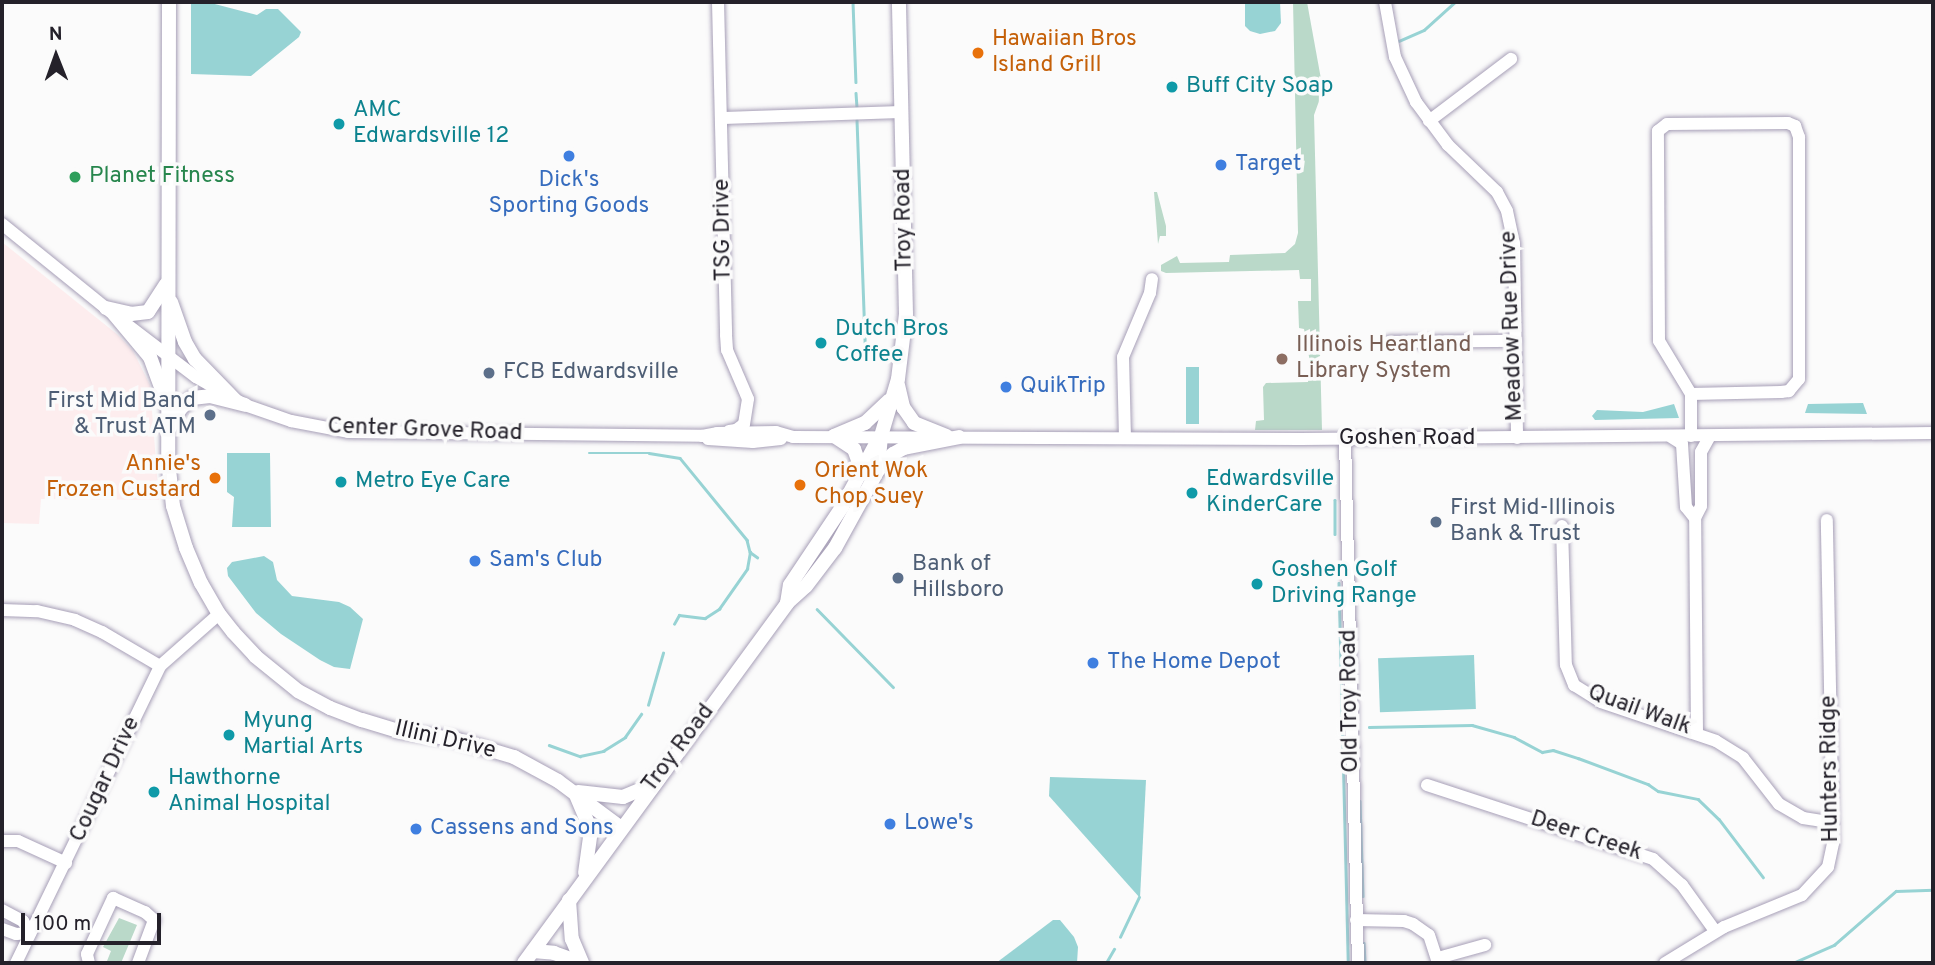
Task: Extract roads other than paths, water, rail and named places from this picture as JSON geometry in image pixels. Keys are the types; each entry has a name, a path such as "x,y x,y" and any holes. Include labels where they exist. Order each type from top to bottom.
{"main road":[{"name":"Illini Drive","path":"169,2 167,433 173,506 186,548 219,614 263,662 298,691 330,708 397,731 454,739 491,749 535,767 573,791 621,828"},
{"name":"Troy Road","path":"524,963 787,603 806,586 835,548 878,470 881,436 898,379 906,314 899,2"},
{"path":"110,311 131,314 148,312 167,285"},
{"path":"167,285 185,342 195,359 240,402"},
{"path":"110,311 139,343 157,372 165,406 167,433"},
{"path":"898,379 903,407 914,423 927,431 955,437"},
{"path":"855,481 856,454 834,436 865,424 894,394"},
{"path":"167,433 180,409 192,398 210,396 240,402"},
{"name":"Troy Road","path":"787,603 790,585 812,556 881,436"},
{"path":"878,470 904,448 955,437"},
{"path":"573,791 612,798 623,797 654,783"},
{"path":"573,791 591,830 582,881"},
{"path":"569,900 572,939 582,963"},
{"path":"533,951 554,953 582,963"}],"street":[{"name":"TSG Drive","path":"718,2 727,350 748,399 744,424 736,430 718,433"},
{"name":"Meadow Rue Drive","path":"1385,2 1388,32 1399,70 1429,121 1448,145 1497,192 1507,211 1514,243 1517,438"},
{"path":"1429,121 1511,59"},
{"path":"722,118 902,112"},
{"path":"1690,436 1691,394 1659,341 1657,134 1663,125 1788,123 1795,126 1799,137 1799,379 1789,391 1691,394"},
{"name":"Center Grove Road","path":"2,224 167,356 240,402 291,421 348,432 702,436 718,433 776,432 793,437"},
{"path":"1125,438 1123,357 1150,293 1152,279"},
{"path":"1389,342 1516,341"},
{"name":"Goshen Road","path":"881,436 1345,439 1933,433"},
{"name":"Center Grove Road","path":"702,436 711,440 752,442 793,437 881,436"},
{"path":"1670,436 1682,444 1686,507 1695,518"},
{"path":"1697,732 1695,518 1701,506 1700,452 1710,436"},
{"name":"Old Troy Road","path":"1345,439 1358,963"},
{"name":"Hunters Ridge","path":"1665,963 1715,931 1789,903 1813,887 1822,877 1832,855 1827,520"},
{"name":"Quail Walk","path":"1562,526 1566,665 1574,685 1601,702 1697,732 1743,758 1774,799 1790,812 1833,824"},
{"path":"2,610 37,611 73,620 102,632 160,666"},
{"name":"Cougar Drive","path":"16,963 160,666 219,614"},
{"name":"Deer Creek","path":"1427,785 1653,859 1682,886 1715,931"},
{"path":"2,841 18,841 66,863"},
{"path":"89,963 87,954 113,898 153,917 154,926 138,963"},
{"path":"2,910 23,921 30,933 16,934 2,929"},
{"path":"1356,920 1404,921 1413,924 1429,935 1438,961 1485,945"}],"water":[{"path":"191,2 207,2 257,15 266,9 278,9 301,32 299,37 251,76 191,74"},
{"path":"1245,2 1280,2 1281,23 1275,31 1260,34 1250,31 1245,26"},
{"path":"1186,367 1199,367 1199,424 1186,424"},
{"path":"1863,403 1867,414 1805,413 1808,404"},
{"path":"1674,404 1679,418 1595,420 1592,416 1597,410 1643,412"},
{"path":"227,453 270,453 271,527 232,527 234,497 227,492"},
{"path":"264,556 273,562 277,580 292,596 339,602 350,607 363,619 350,669 334,667 320,660 281,634 256,613 228,576 227,568 232,562"},
{"path":"1474,655 1476,709 1380,712 1378,658"},
{"path":"1050,777 1146,780 1140,898 1049,796"},
{"path":"1053,920 1060,920 1074,937 1078,947 1077,963 996,963"}],"waterway":[{"path":"853,2 856,82"},
{"path":"1399,41 1424,30 1455,2"},
{"path":"856,93 857,108"},
{"path":"857,120 865,343"},
{"path":"589,453 649,453 680,458 747,540 750,552 757,557"},
{"path":"1335,500 1335,534"},
{"path":"674,624 679,615 705,618 719,609 747,569 750,552"},
{"path":"1339,583 1348,963"},
{"path":"817,609 893,687"},
{"path":"648,705 663,653"},
{"path":"549,745 580,756 603,751 625,737 641,714"},
{"path":"1369,727 1472,725 1514,737 1542,752 1553,750 1578,758 1648,784 1658,791 1698,799 1719,819 1763,877"},
{"path":"1360,801 1363,896"},
{"path":"1793,963 1834,945 1896,891 1933,890"},
{"path":"1120,937 1139,897"},
{"path":"1364,943 1365,963"},
{"path":"1106,963 1114,949"}],"place":[{"name":"Hawaiian Bros Island Grill","path":"978,53"},
{"name":"Buff City Soap","path":"1172,87"},
{"name":"AMC Edwardsville 12","path":"339,124"},
{"name":"Dick's Sporting Goods","path":"569,156"},
{"name":"Target","path":"1221,165"},
{"name":"Planet Fitness","path":"75,177"},
{"name":"Dutch Bros Coffee","path":"821,343"},
{"name":"Illinois Heartland Library System","path":"1282,359"},
{"name":"FCB Edwardsville","path":"489,373"},
{"name":"QuikTrip","path":"1006,387"},
{"name":"First Mid Band & Trust ATM","path":"210,415"},
{"name":"Annie's Frozen Custard","path":"215,478"},
{"name":"Metro Eye Care","path":"341,482"},
{"name":"Orient Wok Chop Suey","path":"800,485"},
{"name":"Edwardsville KinderCare","path":"1192,493"},
{"name":"First Mid-Illinois Bank & Trust","path":"1436,522"},
{"name":"Sam's Club","path":"475,561"},
{"name":"Bank of Hillsboro","path":"898,578"},
{"name":"Goshen Golf Driving Range","path":"1257,584"},
{"name":"The Home Depot","path":"1093,663"},
{"name":"Myung Martial Arts","path":"229,735"},
{"name":"Hawthorne Animal Hospital","path":"154,792"},
{"name":"Lowe's","path":"890,824"},
{"name":"Cassens and Sons","path":"416,829"}]}
